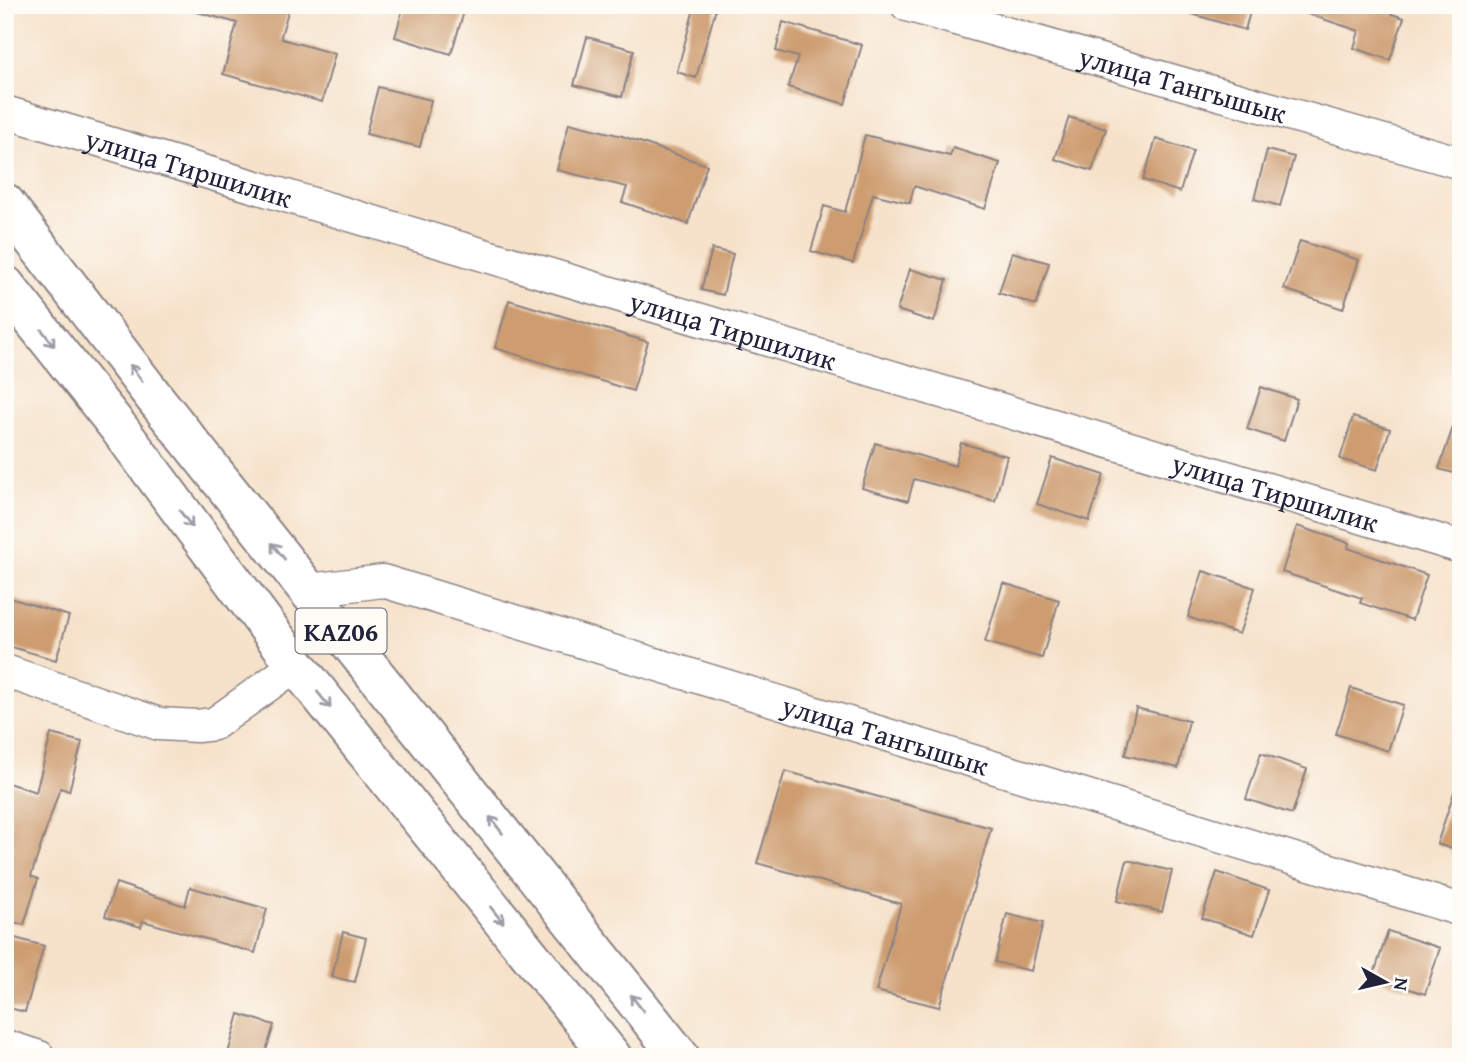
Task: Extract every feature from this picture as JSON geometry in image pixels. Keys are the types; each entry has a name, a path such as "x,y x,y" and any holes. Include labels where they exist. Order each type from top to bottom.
{"highway":[{"name":"KАZ06","path":"5,204 154,397 680,1057"},
{"name":"KАZ06","path":"5,285 118,427 296,665 612,1057"}],"street":[{"name":"улица Тангышык","path":"907,5 1461,163"},
{"name":"улица Тиршилик","path":"5,111 1461,547"},
{"name":"улица Тангышык","path":"309,590 383,581 1461,910"},
{"path":"5,671 159,724 197,726 214,724 296,665"},
{"path":"5,1046 39,1057"}],"building":[{"path":"195,5 290,5 282,39 335,54 322,102 223,74 237,23 194,11"},
{"path":"404,5 466,5 451,54 395,37"},
{"path":"695,5 717,5 696,78 677,72"},
{"path":"1179,5 1252,5 1245,30 1179,10"},
{"path":"1294,5 1364,5 1404,18 1390,60 1354,48 1359,31 1293,9"},
{"path":"783,22 862,45 845,104 788,87 798,57 776,51"},
{"path":"587,37 634,50 622,97 574,85"},
{"path":"378,87 431,100 420,147 366,134"},
{"path":"1069,117 1106,129 1092,171 1055,159"},
{"path":"569,123 622,136 707,165 688,224 622,202 627,187 557,170"},
{"path":"865,135 950,156 953,148 1000,163 985,209 914,186 910,203 873,194 853,263 811,251 824,206 845,212"},
{"path":"1156,139 1193,151 1180,192 1143,180"},
{"path":"1267,150 1294,157 1280,206 1254,199"},
{"path":"1300,241 1359,260 1343,309 1284,289"},
{"path":"712,249 733,254 723,295 701,290"},
{"path":"1012,252 1049,263 1036,305 999,293"},
{"path":"910,269 947,280 934,322 897,310"},
{"path":"509,300 648,342 633,391 495,348"},
{"path":"1261,387 1297,399 1284,441 1247,429"},
{"path":"1457,415 1461,416 1461,475 1439,469"},
{"path":"1353,417 1390,429 1377,470 1340,459"},
{"path":"875,443 955,466 961,443 1007,456 995,501 914,479 908,501 862,488"},
{"path":"1052,458 1104,475 1089,521 1037,504"},
{"path":"1297,526 1349,543 1348,548 1427,575 1412,620 1360,603 1362,598 1282,572"},
{"path":"1203,571 1255,588 1239,634 1188,617"},
{"path":"1003,583 1059,600 1042,658 985,642"},
{"path":"10,598 69,616 56,660 5,645 5,615"},
{"path":"1351,688 1403,705 1388,751 1336,734"},
{"path":"1136,708 1189,721 1178,768 1125,755"},
{"path":"51,734 82,742 69,791 60,788 31,876 38,879 24,925 5,920 5,782 36,792"},
{"path":"1261,753 1307,769 1292,814 1246,799"},
{"path":"785,771 991,828 939,1007 876,991 901,904 757,863"},
{"path":"1457,783 1461,783 1461,852 1437,844"},
{"path":"1127,860 1172,871 1162,912 1117,901"},
{"path":"1217,872 1269,890 1254,935 1202,918"},
{"path":"116,883 185,906 190,887 267,909 255,953 143,921 141,927 105,916"},
{"path":"1007,914 1043,923 1031,971 995,962"},
{"path":"1388,931 1440,948 1425,994 1373,977"},
{"path":"343,932 366,938 355,982 332,977"},
{"path":"8,936 44,946 25,1012 5,1007 5,946"},
{"path":"239,1014 274,1025 264,1057 227,1057"}]}
